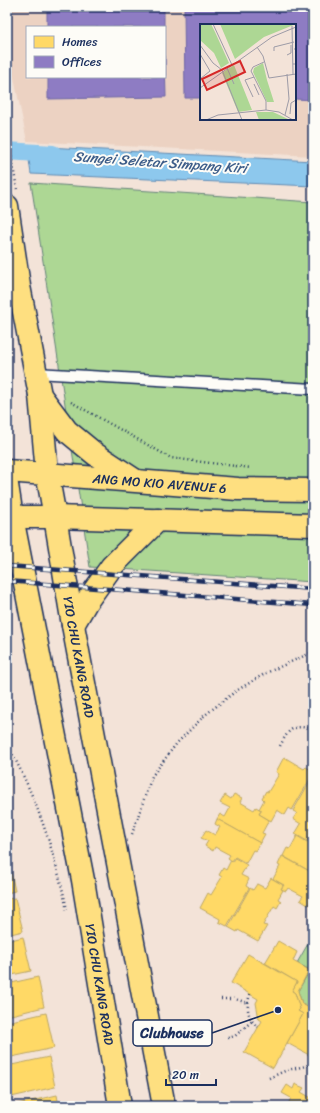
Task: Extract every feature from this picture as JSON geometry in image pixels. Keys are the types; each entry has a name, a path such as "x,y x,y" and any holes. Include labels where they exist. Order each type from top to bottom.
{"main road":[{"name":"YIO CHU KANG ROAD","path":"8,219 10,250 19,286 40,395 47,473 56,517 73,625 164,1106"},
{"path":"40,395 67,431 95,454 136,480"},
{"name":"ANG MO KIO AVENUE 6","path":"7,471 238,489 313,490"},
{"name":"YIO CHU KANG ROAD","path":"7,485 9,518 31,614 83,880 120,1106"},
{"path":"9,518 56,517 313,525"},
{"path":"73,625 87,601 112,566 158,520"},
{"path":"7,578 31,614"}],"lane":[{"path":"36,373 313,389"}],"path":[{"path":"7,133 14,175"},
{"path":"132,836 152,776 177,743 205,715 236,691 266,673 313,652"},
{"path":"280,746 287,732 291,729 304,727 313,729"},
{"path":"7,744 21,770 43,823 60,879 68,916"},
{"path":"250,994 248,1013 252,1021 258,1027"},
{"path":"220,999 235,999 248,1003"},
{"path":"228,1038 241,1032 252,1021"},
{"path":"269,1078 287,1070 306,1066 313,1061"}],"shaded area":[{"path":"7,7 313,7 313,156 27,141 7,44"}],"green space":[{"path":"31,183 313,202 313,582 90,567"},
{"path":"313,935 313,1010 302,1004 298,991 310,970 297,963"}],"water":[{"path":"27,146 313,161 313,186 31,174"}],"building: Homes":[{"path":"284,757 304,769 306,767 313,771 313,774 292,810 289,808 285,815 277,810 271,821 259,814 262,810 259,809 264,800 262,798 266,791 268,792 279,774 276,772"},
{"path":"313,776 313,835 311,838 309,837 307,841 295,834 301,824 293,819 297,813 293,811"},
{"path":"234,794 242,798 240,802 254,810 256,807 261,810 259,814 269,820 262,833 265,834 260,843 217,819 220,814 225,817 230,808 220,803 225,795 231,799"},
{"path":"217,819 260,843 255,851 253,850 246,863 235,857 232,861 228,858 230,855 215,847 213,851 205,846 208,841 201,838 206,830 215,835 220,827 215,824"},
{"path":"297,836 307,842 310,838 313,840 313,873 283,856 287,848 290,849"},
{"path":"282,856 313,873 313,901 311,900 308,905 300,900 303,896 288,888 286,891 281,889 284,885 273,879 280,866 278,865"},
{"path":"8,858 15,891 7,893 7,859"},
{"path":"235,858 247,865 241,875 249,879 246,886 249,888 227,926 219,922 220,919 200,908 208,893 211,895 222,877 219,875 223,868 226,870 231,860 233,862"},
{"path":"271,878 283,885 281,889 283,890 278,899 281,901 277,908 274,906 263,925 267,926 258,941 238,930 237,932 228,927 250,888 253,890 257,884 265,888"},
{"path":"15,898 23,931 7,935 7,899"},
{"path":"23,937 31,971 7,976 7,941"},
{"path":"278,941 297,952 293,961 309,970 298,991 302,1004 313,1010 313,1028 310,1033 313,1034 313,1047 309,1055 287,1043 303,1014 298,1011 300,1009 295,993 292,991 297,982 265,963"},
{"path":"248,954 297,982 292,991 295,993 300,1009 298,1011 303,1014 273,1068 244,1052 262,1021 259,1019 256,1003 258,999 231,983"},
{"path":"38,977 44,1007 7,1016 7,984"},
{"path":"46,1013 54,1048 7,1058 7,1022"},
{"path":"49,1057 55,1087 7,1098 7,1066"},
{"path":"295,1084 304,1088 301,1092 313,1099 313,1106 287,1106 291,1098 282,1093 287,1085 293,1089"},
{"path":"57,1095 59,1106 9,1106"}],"building: Offices":[{"path":"47,7 164,7 164,26 47,26"},
{"path":"184,7 313,7 313,100 296,99 296,24 200,24 200,98 185,98"},
{"path":"48,78 166,78 166,97 48,99"}],"waterway":[{"name":"Sungei Seletar Simpang Kiri","path":"7,151 53,154"}],"railway":[{"path":"7,566 313,589"},
{"path":"7,581 313,605"}],"place":[{"name":"Clubhouse","path":"278,1010"}]}
